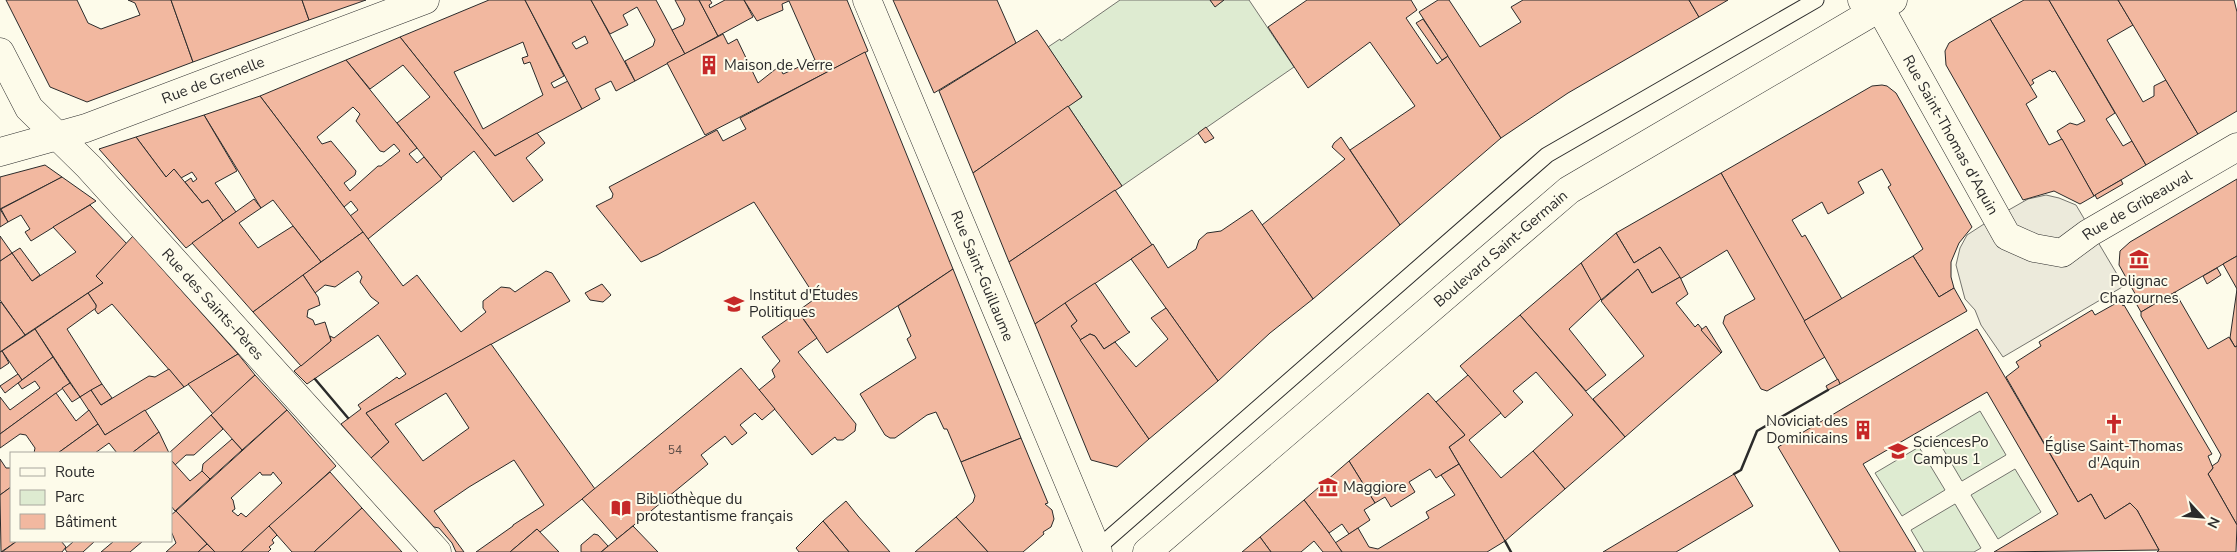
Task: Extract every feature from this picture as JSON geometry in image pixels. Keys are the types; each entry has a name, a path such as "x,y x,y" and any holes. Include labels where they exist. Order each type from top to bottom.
{"street":[{"name":"Rue de Grenelle","path":"0,152 86,128 424,0"},
{"name":"Rue Saint-Guillaume","path":"867,0 1096,551"},
{"name":"Rue Saint-Thomas d'Aquin","path":"1878,3 2006,236 2034,248"},
{"name":"Boulevard Saint-Germain","path":"1147,552 1569,190 1878,3"},
{"name":"Rue des Saints-Pères","path":"0,52 29,108 96,174 437,552"},
{"name":"Rue de Gribeauval","path":"2034,248 2062,253 2089,233 2237,147"}],"lane":[{"path":"1096,551 1548,155 1816,0"}],"green space":[{"path":"1120,0 1210,0 1215,6 1224,0 1249,0 1294,67 1122,186 1068,106 1082,97 1048,47 1060,39 1061,41"},
{"path":"1980,411 2006,455 1962,481 1936,437"},
{"path":"1919,447 1945,490 1902,516 1875,473"},
{"path":"2015,469 2041,512 1998,539 1971,495"},
{"path":"1955,504 1981,548 1974,552 1924,552 1911,530"}],"shaded area":[{"path":"2046,195 2076,205 2124,286 2003,357 1981,325 1975,310 1965,299 1956,265 1960,248 1967,235 1984,224 2028,199"}],"building":[{"path":"6,0 77,0 88,23 101,29 140,15 135,3 128,0 171,0 193,62 87,102 50,87"},
{"path":"171,0 302,0 309,20 193,62"},
{"path":"302,0 366,0 309,20"},
{"path":"489,0 525,0 564,76 551,83 554,88 568,81 582,109 495,156 400,37","holes":["523,42 528,56 522,58 524,64 530,62 543,95 483,129 454,72"]},
{"path":"525,0 591,0 635,81 616,91 611,81 595,89 600,99 582,109","holes":["585,36 588,43 576,49 572,43"]},
{"path":"591,0 656,0 685,54 635,81 625,61 653,46 655,40 637,7 623,15 628,25 610,34"},
{"path":"675,0 699,0 718,36 685,54 672,30 683,25 685,19"},
{"path":"699,0 710,0 712,3 709,5 710,8 725,0 744,0 753,17 718,36"},
{"name":"Maison de Verre","path":"744,0 847,0 868,51 705,135 667,63 723,34 728,44 737,39 758,83 777,68 780,68 783,74 815,60 789,1 782,4 783,10 757,21"},
{"path":"893,0 997,0 1016,43 934,93"},
{"path":"1210,0 1224,0 1215,7"},
{"path":"1307,0 1411,0 1417,10 1406,18 1437,64 1448,56 1501,138 1400,225 1350,150 1415,106 1370,42 1308,88 1268,27"},
{"path":"1438,0 1449,0 1480,47 1521,22 1511,7 1523,0 1689,0 1699,17 1568,93 1501,138 1419,12"},
{"path":"1689,0 1728,0 1699,17"},
{"path":"2024,0 2049,0 2115,113 2106,119 2123,146 2132,141 2146,165 2094,196 2057,131 2070,123 2077,125 2085,121 2055,71 2052,72 2050,70 2032,80 2034,83 2030,86 1990,19"},
{"path":"2049,0 2118,0 2133,25 2107,40 2143,102 2154,96 2154,86 2166,80 2198,134 2146,165"},
{"path":"2118,0 2234,0 2237,12 2237,111 2198,134"},
{"path":"1423,19 1448,56 1442,60 1416,23"},
{"path":"1990,19 2037,97 2026,104 2049,145 2062,139 2094,196 2080,204 2054,191 2023,200 1946,65 1945,51 1949,43"},
{"path":"1037,30 1082,97 973,173 939,91"},
{"path":"400,37 495,156 537,133 545,143 526,158 543,180 513,202 474,151 441,178 397,123 430,97 403,65 370,89 346,60"},
{"path":"865,52 953,269 827,353 798,311 816,298 754,202 641,262 596,206 612,198 613,194 609,187 717,130 723,141 746,129 740,118"},
{"path":"346,60 417,148 409,154 417,163 424,157 442,179 368,239 350,216 358,210 351,201 344,207 260,96","holes":["353,107 360,114 356,121 380,151 384,152 394,144 400,151 381,166 378,166 350,191 344,183 355,175 356,171 331,141 322,144 317,137"]},
{"path":"1872,86 1887,86 1896,93 1972,227 1959,243 1951,262 1951,277 1954,288 1939,297 1913,256 1923,249 1888,187 1891,185 1882,169 1858,182 1864,193 1828,214 1822,202 1792,220 1802,237 1805,235 1842,299 1804,321 1721,173"},
{"path":"260,96 363,232 321,262 273,200 261,208 204,115"},
{"path":"1068,106 1122,186 1009,262 973,173"},
{"path":"204,115 237,171 215,183 236,212 223,221 208,200 202,203 185,182 191,178 193,182 197,179 192,172 181,178 174,169 166,177 136,137"},
{"path":"1206,127 1214,138 1205,143 1198,133"},
{"path":"136,137 166,177 174,169 202,203 208,200 223,221 186,248 99,149"},
{"path":"1341,137 1400,225 1313,299 1262,225 1345,159 1332,147"},
{"path":"45,165 62,177 0,209 0,177"},
{"path":"1721,173 1825,357 1767,391 1761,389 1723,323 1725,316 1755,299 1727,250 1680,279 1660,247 1634,263 1616,233"},
{"path":"62,177 96,201 31,241 25,232 30,229 21,215 8,222 1,209"},
{"path":"2237,179 2237,256 2141,312 2137,305 2138,299 2119,265 2120,251 2130,242"},
{"path":"2121,180 2123,184 2097,199 2095,195"},
{"path":"1115,190 1152,245 1035,324 1009,262"},
{"path":"254,199 261,208 239,223 258,248 293,226 321,262 253,312 192,243"},
{"path":"90,205 127,244 96,276 103,283 25,335 0,300 0,261 12,253 32,281 76,252 53,227"},
{"path":"0,209 8,222 0,227"},
{"path":"1252,210 1313,299 1270,333 1218,381 1131,259 1153,244 1168,268 1196,249 1199,240 1207,233 1221,231"},
{"path":"363,232 403,286 417,275 461,332 486,312 483,308 483,301 501,287 510,288 515,292 546,271 552,273 570,301 366,413 389,442 371,458 341,424 361,409 358,405 397,377 399,379 406,374 378,335 307,384 294,371 331,341 330,336 334,338 379,303 371,297 360,282 362,277 358,271 335,287 325,285 315,293 303,275"},
{"path":"1616,233 1634,263 1660,247 1680,277 1652,293 1638,269 1601,300 1581,263"},
{"path":"0,236 12,253 0,261"},
{"path":"133,236 238,354 184,387 112,304 98,314 95,310 96,305 88,293 103,283 96,276"},
{"path":"20,248 40,275 32,281 12,253"},
{"path":"1913,256 1939,297 1954,288 1967,311 1840,384 1804,321"},
{"path":"2237,256 2237,289 2223,264"},
{"path":"1581,263 1601,299 1569,329 1606,375 1586,391 1520,315"},
{"path":"2217,268 2221,275 2207,284 2203,276"},
{"path":"953,269 1021,438 961,462 947,429 944,429 936,412 927,415 895,438 890,438 885,435 860,394 916,358 907,339 911,336 898,306"},
{"path":"1638,269 1652,293 1680,277 1688,294 1676,303 1695,327 1698,324 1721,353 1625,437 1593,399 1644,356 1601,301"},
{"path":"303,275 318,297 320,305 308,310 307,317 313,320 315,325 325,322 331,341 301,366 253,312"},
{"path":"1095,283 1130,332 1104,349 1095,336 1090,334 1080,340 1071,326 1077,321 1065,303"},
{"path":"602,284 611,295 603,302 590,300 585,293"},
{"path":"2237,289 2237,346 2235,347 2230,338"},
{"path":"2175,292 2208,349 2229,337 2235,347 2237,346 2237,525 2208,474 2221,455 2141,316 2141,312"},
{"path":"88,293 96,308 67,329 102,384 80,397 35,329"},
{"name":"Église Saint-Thomas d'Aquin","path":"2120,301 2212,454 2208,456 2213,468 2208,474 2237,525 2236,552 2157,552 2159,550 2137,510 2130,503 2105,519 2091,494 2078,502 2006,377 2019,367 2016,362 2041,346 2039,342 2092,310 2095,315"},
{"path":"0,303 25,335 0,352"},
{"path":"1065,303 1077,321 1071,326 1149,439 1117,467 1091,460 1035,324"},
{"path":"1166,308 1218,381 1149,439 1080,340 1090,334 1095,336 1104,349 1115,342 1136,367 1168,339 1151,318"},
{"path":"798,312 817,338 798,352 856,424 855,431 843,440 837,440 835,437 812,455 759,390 775,377 772,370 780,361 762,337"},
{"path":"1520,315 1625,437 1565,489 1533,451 1573,415 1536,372 1513,391 1523,402 1505,418 1460,366"},
{"path":"1706,326 1722,352 1721,353 1701,330"},
{"path":"35,329 53,357 22,380 2,351"},
{"name":"Noviciat des Dominicains","path":"1977,329 2078,502 2091,494 2105,519 2130,503 2137,510 2159,550 1994,552 2058,514 1987,392 1863,464 1916,552 1840,552 1778,447"},
{"path":"491,344 595,489 540,532 537,529 510,552 476,552 544,505 514,460 434,511 464,552 456,552 452,543 439,528 434,527 371,458 389,442 366,413","holes":["446,393 469,428 423,461 395,424"]},
{"path":"2,351 9,363 0,369 0,352"},
{"path":"238,354 255,375 213,414 188,384"},
{"path":"53,357 70,383 0,434 0,397 10,410 40,388 35,381 22,389 18,383"},
{"path":"741,368 775,409 762,420 755,413 740,425 747,433 732,445 725,436 701,455 708,464 617,539 582,499"},
{"path":"169,369 184,387 105,435 80,397 91,390 101,405 149,376 155,377"},
{"path":"18,374 22,380 5,393 0,386"},
{"path":"255,375 287,410 242,450 211,415"},
{"path":"1468,375 1501,413 1469,440 1501,478 1533,451 1565,489 1505,541 1449,447 1465,435 1436,402"},
{"path":"1838,379 1840,384 1828,390 1826,386"},
{"path":"70,383 80,397 72,402 62,388"},
{"path":"102,384 112,398 101,405 91,390"},
{"path":"56,393 76,421 89,410 98,424 59,452 34,452 35,448 26,435 20,434 0,448 0,434"},
{"path":"1428,393 1465,435 1449,447 1459,464 1436,478 1430,469 1409,482 1415,492 1391,507 1385,497 1375,503 1349,461"},
{"path":"145,410 159,432 133,452 116,452 109,443 96,452 59,452 98,424 105,435"},
{"path":"287,410 336,466 241,552 215,552 176,511","holes":["260,472 262,475 271,475 273,472 282,483 246,517 241,513 238,516 232,511 235,509 231,498"]},
{"path":"211,415 223,429 194,455 186,455 175,465 172,461 172,452 170,452"},
{"path":"159,432 169,452 133,452"},
{"path":"1021,438 1048,503 1045,504 1052,510 1054,519 1051,527 1043,532 1044,534 1023,552 988,552 956,517 973,502 975,496 961,462"},
{"path":"232,439 242,450 210,479 202,471 203,464"},
{"path":"0,459 6,468 10,468 10,488 0,495"},
{"path":"172,461 190,481 202,471 210,479 175,511 172,507"},
{"path":"1349,461 1375,503 1364,510 1370,520 1349,534 1342,524 1329,533 1304,500"},
{"path":"1459,464 1505,541 1487,552 1342,552 1335,543 1358,528 1369,547 1378,549 1429,518 1426,512 1455,495 1441,475"},
{"path":"330,472 362,508 314,552 292,552 269,526"},
{"name":"Noviciat des Dominicains","path":"1734,474 1753,506 1676,552 1603,552"},
{"path":"10,488 10,542 16,542 1,552 0,495"},
{"path":"1304,500 1342,552 1323,552 1314,541 1301,552 1271,552 1260,537"},
{"path":"846,501 890,552 849,552 823,521"},
{"path":"362,508 402,552 314,552"},
{"path":"176,511 207,544 198,552 166,552 176,543 172,533 172,514"},
{"path":"956,517 988,552 915,552"},
{"path":"823,521 849,552 799,552 796,548"},
{"path":"269,526 277,535 272,540 274,543 269,547 271,549 268,552 241,552"},
{"path":"633,526 658,552 601,552"},
{"path":"537,529 559,552 510,552"},
{"path":"594,534 598,535 608,546 601,552 581,552 581,545"},
{"path":"1260,537 1271,552 1242,552"},
{"path":"16,542 62,542 66,547 62,552 2,552"},
{"path":"73,542 94,542 83,552 67,552 65,549"},
{"path":"113,542 142,542 130,552 101,552"},
{"path":"207,544 215,552 198,552"}],"wall":[{"path":"315,379 348,418"},
{"path":"1734,474 1741,470 1757,431 1828,390"},
{"path":"1505,541 1511,552"}],"place":[{"name":"Maison de Verre","path":"709,65"},
{"name":"Polignac Chazournes","path":"2139,259"},
{"name":"Institut d'Études Politiques","path":"734,304"},
{"name":"Église Saint-Thomas d'Aquin","path":"2114,424"},
{"name":"Noviciat des Dominicains","path":"1863,430"},
{"name":"SciencesPo Campus 1","path":"1898,451"},
{"name":"Maggiore","path":"1328,487"},
{"name":"Bibliothèque du protestantisme français","path":"621,508"}]}
